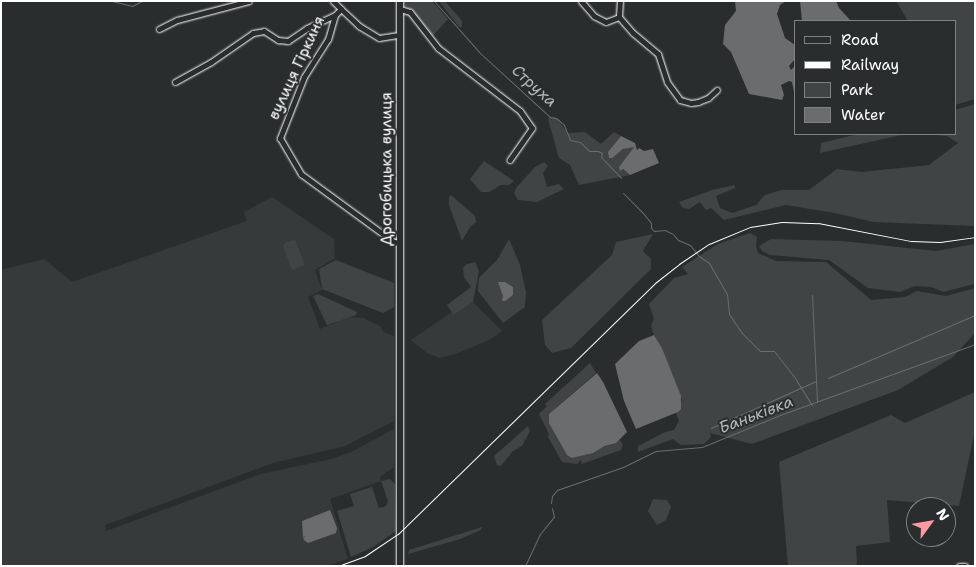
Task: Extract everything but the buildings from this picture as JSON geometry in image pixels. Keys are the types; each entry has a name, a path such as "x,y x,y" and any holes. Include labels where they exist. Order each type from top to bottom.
{"street":[{"path":"159,29 177,20 249,1"},
{"name":"вулиця Гіркиня","path":"333,1 341,9 335,16 328,39 304,77 280,138 294,165 301,174 394,242 400,243"},
{"name":"Дрогобицька вулиця","path":"400,1 400,566"},
{"path":"580,1 594,16 606,22 618,17"},
{"path":"618,17 620,1"},
{"path":"341,9 359,26 379,38 399,35"},
{"path":"400,9 410,12 438,48 520,111 532,128 510,160"},
{"path":"175,82 211,62 253,33 264,31 278,40 288,42 307,28 335,16"},
{"path":"618,17 633,33 654,49 667,82 680,100 691,103 698,102 708,98 717,90"},
{"path":"959,566 965,566"}],"shaded area":[{"path":"272,197 334,239 335,258 315,270 322,290 308,297 320,329 349,317 363,318 380,326 383,332 394,336 394,421 345,446 273,463 105,525 106,531 261,474 331,459 351,452 394,429 394,467 380,477 381,481 330,499 348,559 325,566 1,566 1,270 44,259 72,282 247,221 244,212"},
{"path":"473,302 502,331 491,339 458,353 440,358 427,353 411,340 452,312 455,315"}],"green space":[{"path":"404,1 432,1 448,19 431,38 412,11 404,6"},
{"path":"439,1 445,1 462,21 462,27 459,27"},
{"path":"896,1 975,1 975,99 956,105 956,20 907,20"},
{"path":"975,104 975,226 873,222 835,213 786,205 724,220 711,208 706,210 700,202 689,209 683,208 679,202 712,190 735,185 735,188 716,196 720,208 732,213 756,205 765,195 782,190 809,190 837,169 862,172 929,165 958,143 947,136 937,135 956,135 956,110"},
{"path":"550,117 556,118 568,133 585,132 601,144 614,132 621,136 612,147 615,153 629,147 634,147 619,167 630,175 579,185 570,165 559,158 548,119"},
{"path":"854,135 901,135 820,153 821,143"},
{"path":"484,161 514,181 509,185 501,185 489,192 481,192 470,179"},
{"path":"544,162 548,166 543,173 547,187 559,184 564,189 537,202 518,200 514,193 516,188 535,167"},
{"path":"451,195 475,216 476,222 470,227 462,241 449,205 449,197"},
{"path":"750,233 757,237 756,246 758,253 776,261 826,262 871,300 905,297 917,291 946,296 975,288 975,333 953,357 898,390 752,444 710,433 711,437 704,444 681,445 673,439 638,452 638,446 665,432 674,430 679,421 676,413 682,400 662,348 654,335 651,326 654,319 649,304 674,278 688,274 682,267 718,244"},
{"path":"653,234 643,251 651,259 651,269 571,348 552,353 545,345 542,320 612,255 616,242"},
{"path":"509,239 520,265 526,292 525,307 503,323 478,291 479,278 497,260"},
{"path":"771,239 842,241 936,251 975,244 975,284 943,292 931,287 915,286 900,292 868,288 829,260 770,255 762,251 759,246"},
{"path":"295,240 305,265 292,270 283,246 286,242"},
{"path":"336,260 394,283 394,307 383,313 322,289 319,269"},
{"path":"475,262 479,271 473,302 454,315 447,305 471,287 464,277 463,268 467,264"},
{"path":"318,294 357,312 356,315 327,325 313,296"},
{"path":"590,363 596,373 549,414 586,455 620,440 623,445 621,450 582,464 581,460 577,464 562,462 548,437 549,434 539,414 547,406 545,404"},
{"path":"975,392 975,430 959,506 956,506 956,497 906,497 906,502 887,500 890,542 856,546 857,566 788,566 779,462 891,415 905,423"},
{"path":"528,426 530,431 522,446 513,451 501,466 497,465 494,456"},
{"path":"390,479 395,484 396,531 373,547 351,557 337,511 354,506 350,494 372,487 379,508 386,506 388,501 381,481"},
{"path":"653,499 667,500 671,507 666,520 657,525 648,511"},
{"path":"482,527 481,530 460,539 408,554 409,550"}],"water":[{"path":"735,1 786,1 780,5 777,14 785,38 794,44 794,60 789,66 791,70 794,67 794,92 792,82 789,81 781,85 784,95 782,100 749,94 731,52 723,44 725,25 736,11"},
{"path":"800,1 836,1 839,8 850,20 802,20"},
{"path":"621,136 635,143 637,150 639,148 644,151 653,149 659,163 630,175 623,169 620,171 619,167 634,147 623,149 612,158 609,158 608,152"},
{"path":"498,282 505,282 513,287 513,295 505,301 502,301 503,296"},
{"path":"654,335 662,348 681,396 681,409 678,412 636,429 624,401 615,364 639,341"},
{"path":"597,373 627,432 616,443 605,446 593,453 572,458 567,455 549,423 549,414"},
{"path":"330,510 337,528 336,533 308,543 304,540 303,538 306,536 303,537 302,521"}],"waterway":[{"name":"Струха","path":"112,1 132,6 142,1"},
{"name":"Струха","path":"434,1 480,53 550,117 556,118 564,125 570,140 580,142 589,151 602,153 601,157 621,178"},
{"name":"Струха","path":"623,193 643,213 651,223 651,228 654,231 665,230 673,234 678,240 690,245 699,256 709,263 727,294 729,314 741,332 760,351 774,351 795,378 812,405"},
{"path":"812,295 817,402"},
{"path":"828,378 975,315"},
{"name":"Баньківка","path":"551,503 552,496 557,490 623,467 656,451 702,447 780,415 975,344"},
{"path":"711,428 816,381"},
{"name":"Баньківка","path":"525,566 540,534 554,517 552,508"}],"railway":[{"path":"338,566 365,556 398,534 655,283 709,244 750,227 782,222 818,223 911,241 940,242 975,237"}]}
